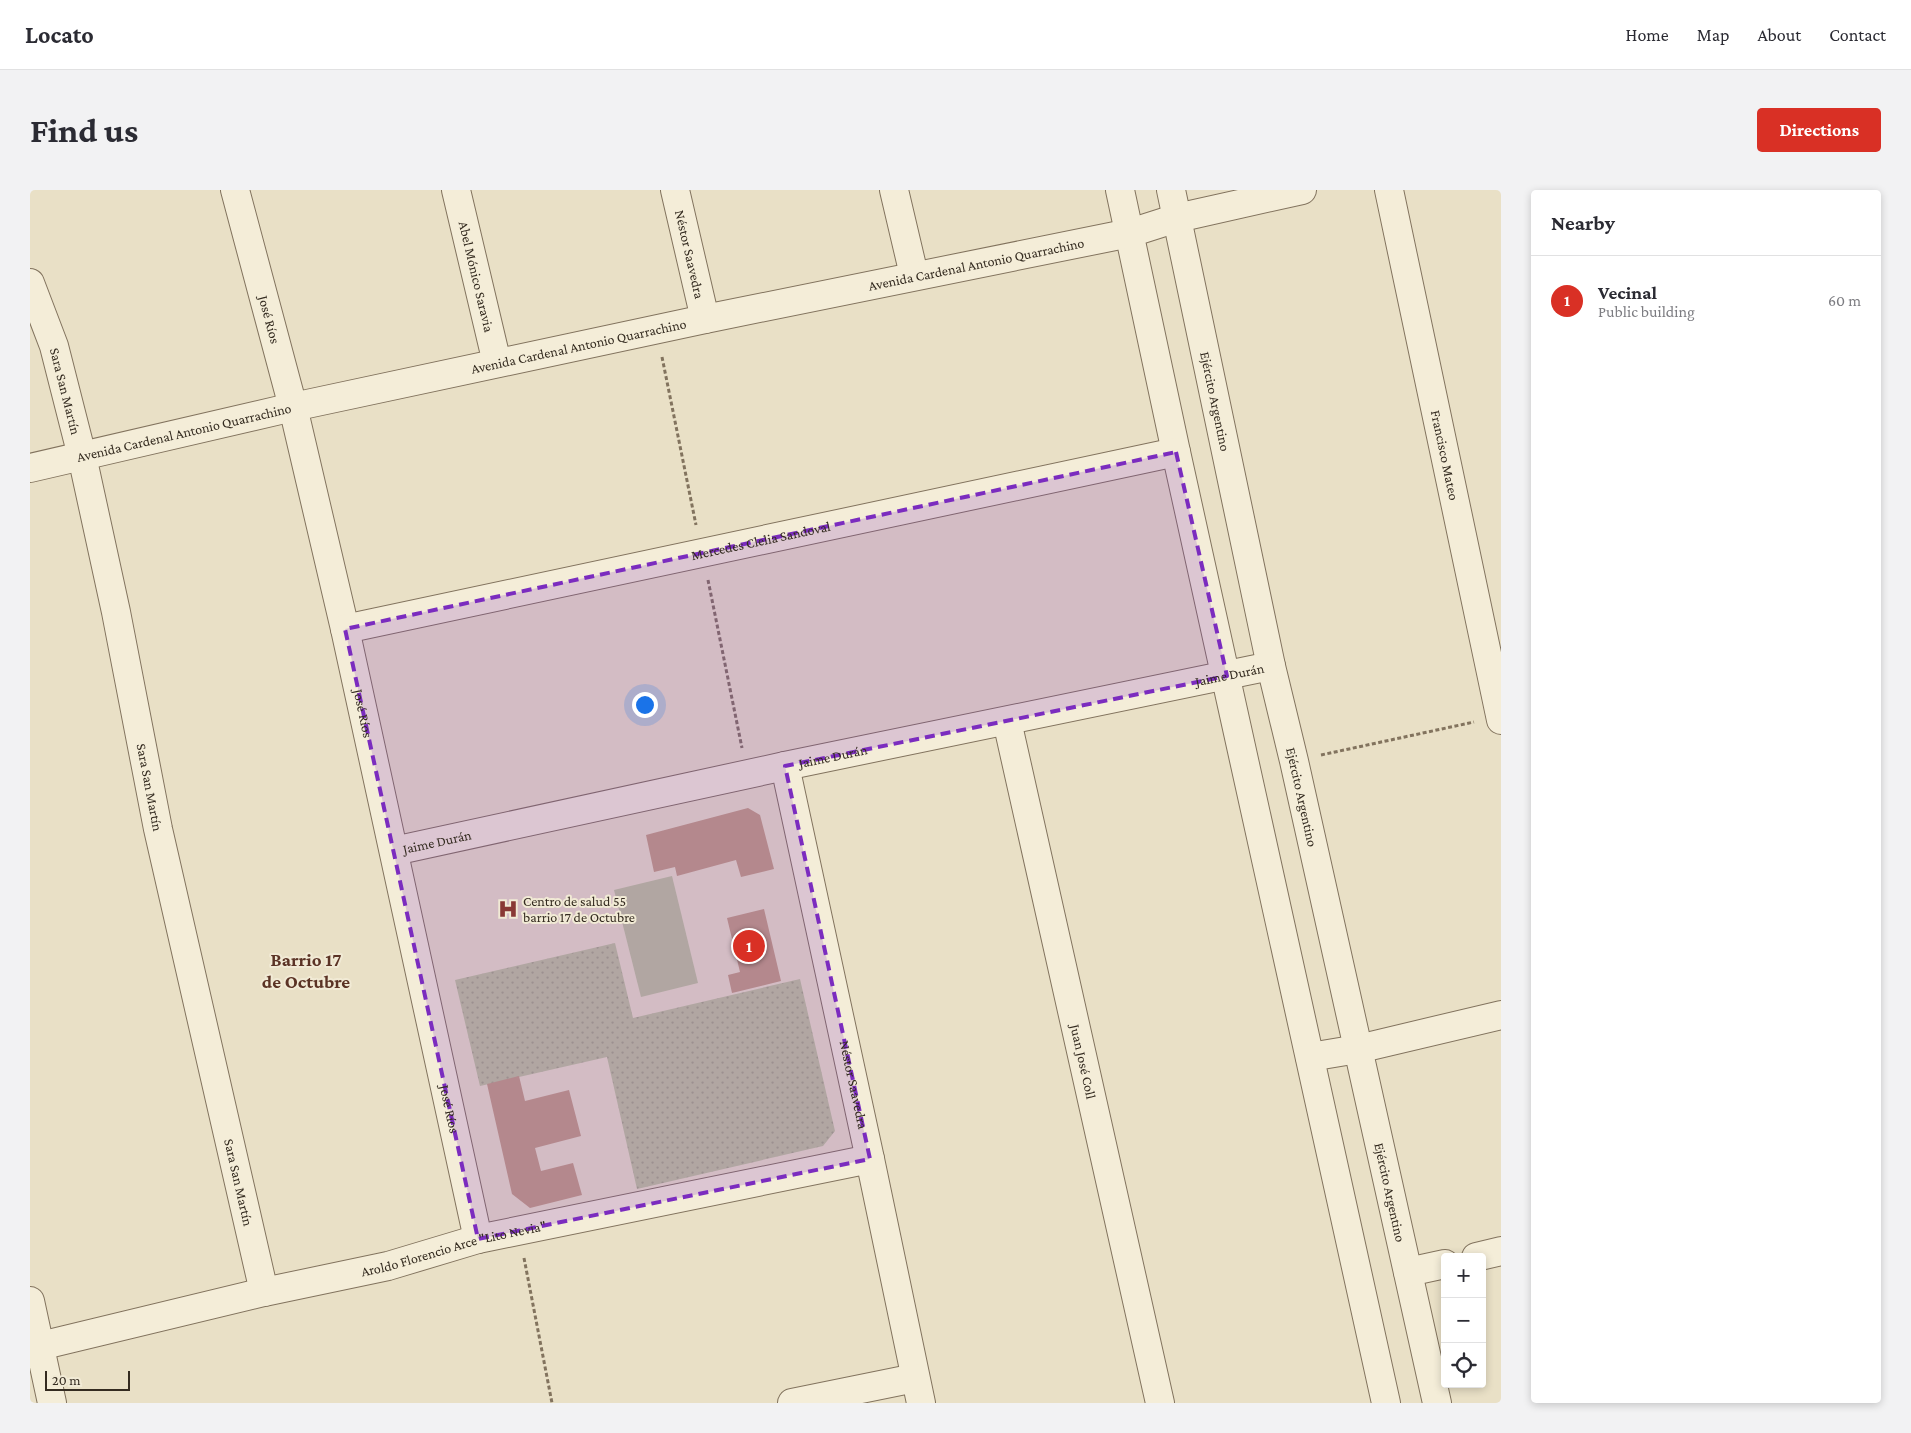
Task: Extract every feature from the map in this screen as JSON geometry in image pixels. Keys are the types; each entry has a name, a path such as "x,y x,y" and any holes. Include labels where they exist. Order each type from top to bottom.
{"street":[{"name":"José Ríos","path":"235,190 293,406 345,629 478,1239"},
{"name":"Abel Mónico Saravia","path":"456,190 498,363"},
{"name":"Néstor Saavedra","path":"676,190 704,319"},
{"path":"894,190 914,275"},
{"path":"1120,190 1386,1403"},
{"name":"Ejército Argentino","path":"1171,190 1271,666 1294,761 1437,1403"},
{"name":"Avenida Cardenal Antonio Quarrachino","path":"30,468 293,406 914,275 1130,232 1178,218 1302,190"},
{"name":"Francisco Mateo","path":"1389,190 1501,718"},
{"name":"Sara San Martín","path":"30,283 54,346 82,456 116,612 158,829 264,1292"},
{"name":"Mercedes Clelia Sandoval","path":"345,629 1176,452"},
{"name":"Jaime Durán","path":"394,851 785,766 1271,666"},
{"name":"Juan José Coll","path":"1007,721 1160,1403"},
{"name":"Néstor Saavedra","path":"785,766 918,1390"},
{"path":"1310,1057 1358,1049 1501,1015"},
{"name":"Aroldo Florencio Arce \"Lito Nevia\"","path":"40,1346 264,1292 388,1266 478,1239 870,1159"},
{"path":"1486,1255 1501,1251"},
{"path":"1408,1272 1441,1265"},
{"path":"30,1301 52,1403"},
{"path":"792,1403 918,1390"}],"path":[{"path":"1294,761 1501,718"},
{"path":"519,1231 552,1403"}],"highlighted area":[{"path":"1176,452 1227,676 785,766 870,1159 478,1239 345,629"}],"green space":[{"path":"672,876 698,983 641,997 614,890"},
{"path":"615,943 633,1018 800,979 835,1131 823,1146 637,1189 607,1057 480,1086 455,980"}],"building":[{"path":"748,808 760,815 774,869 741,877 736,860 677,876 675,867 654,872 646,835"},
{"path":"764,909 781,981 732,993 728,975 740,972 727,918"},
{"path":"519,1076 525,1101 569,1090 581,1136 535,1148 541,1171 573,1163 582,1195 530,1208 512,1194 487,1084"}],"place":[{"name":"Centro de salud 55 barrio 17 de Octubre","path":"508,909"},
{"name":"Vecinal","path":"749,946"}],"district":[{"name":"Barrio 17 de Octubre","path":"306,970"}]}
